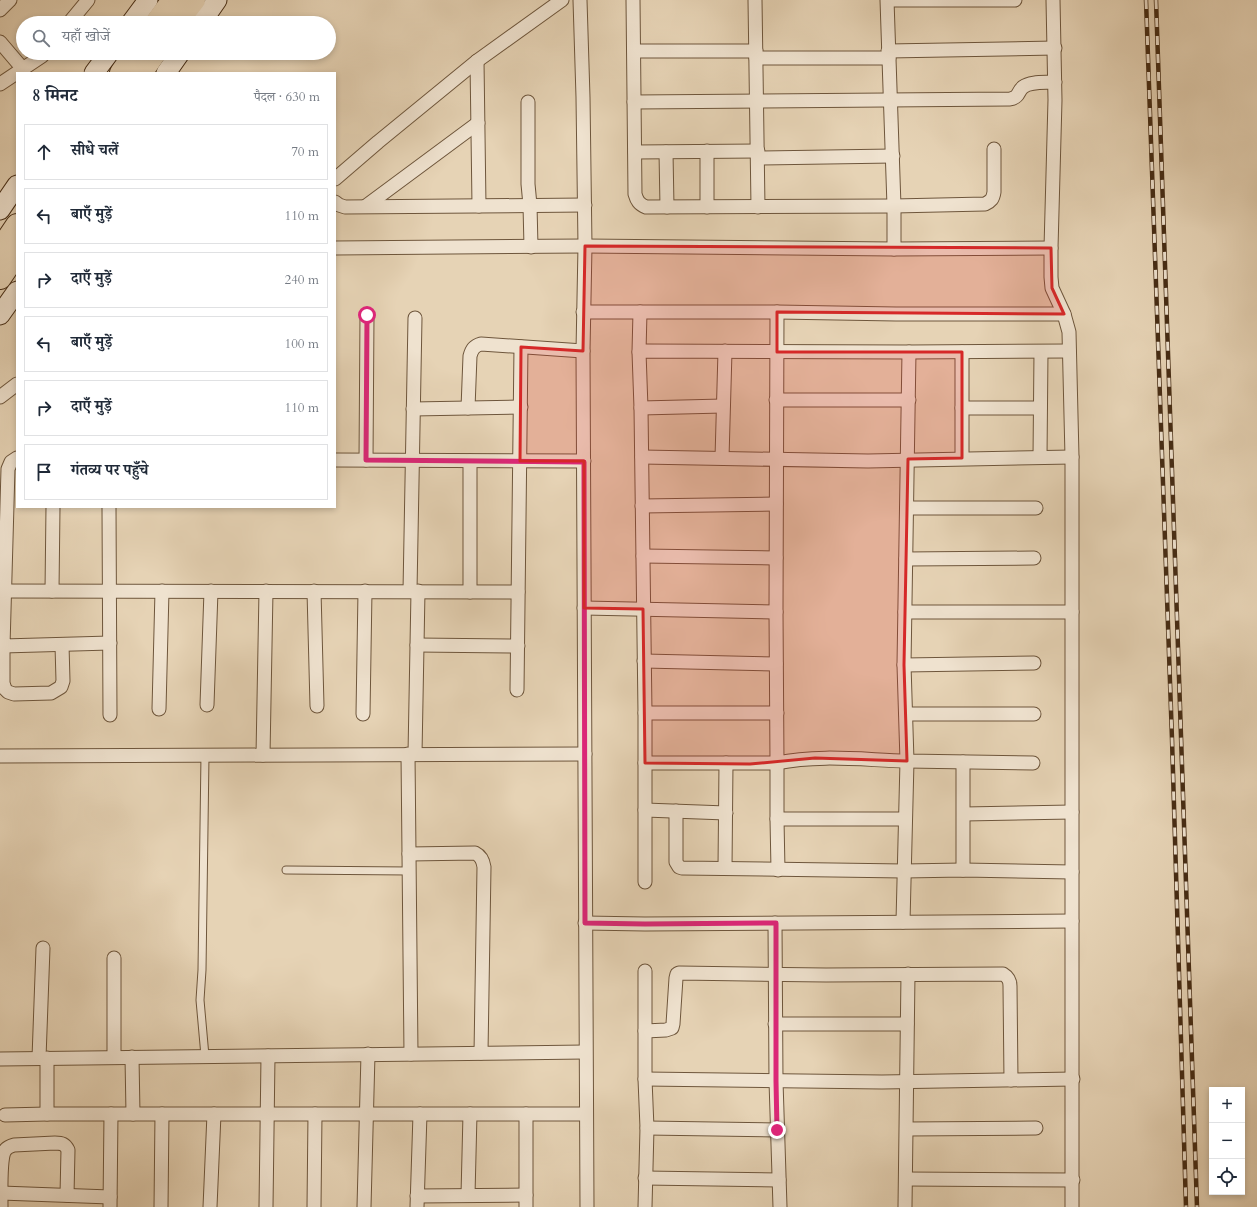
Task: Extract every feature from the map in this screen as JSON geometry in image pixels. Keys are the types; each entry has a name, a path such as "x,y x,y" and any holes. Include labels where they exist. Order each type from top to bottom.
{"highway":[{"path":"161,16 173,0"},
{"path":"181,16 194,0"},
{"path":"122,72 130,60"},
{"path":"142,72 150,60"},
{"path":"0,250 16,226"},
{"path":"0,278 16,254"}],"main road":[{"path":"136,16 148,0"},
{"path":"206,16 217,0"},
{"path":"95,72 104,60"},
{"path":"167,72 175,60"},
{"path":"0,210 16,186"},
{"path":"0,315 16,292"}],"street":[{"path":"0,10 10,0"},
{"path":"75,16 88,0"},
{"path":"336,178 477,61 562,0"},
{"path":"580,0 585,205 583,350 585,1052 587,1207"},
{"path":"633,0 635,194 640,204 646,207 985,204 991,201 994,192 994,149"},
{"path":"755,0 758,206"},
{"path":"894,249 893,156 887,0 1015,0"},
{"path":"1053,0 1055,82 1051,248 1052,282 1069,332 1072,457 1072,1207"},
{"path":"0,42 23,69"},
{"path":"634,51 756,54 889,54 1055,48"},
{"path":"18,72 36,60"},
{"path":"477,61 479,206"},
{"path":"0,84 16,74"},
{"path":"634,102 1010,100 1018,96 1023,87 1029,84 1055,82"},
{"path":"528,102 528,184 531,247"},
{"path":"366,206 478,123"},
{"path":"635,152 707,151 758,154 893,156"},
{"path":"707,151 707,207"},
{"path":"666,152 667,207"},
{"path":"336,203 345,207 585,205"},
{"path":"336,248 585,246 894,249 1051,248"},
{"path":"583,312 1064,314"},
{"path":"640,312 639,352 642,457 645,713 645,882"},
{"path":"777,312 776,664 778,870"},
{"path":"366,460 367,315"},
{"path":"411,1054 409,854 417,645 414,592 412,460 415,318"},
{"path":"468,408 470,356 475,346 481,344 583,350"},
{"path":"517,690 521,347"},
{"path":"722,458 725,351"},
{"path":"639,352 1069,351"},
{"path":"903,922 907,761 904,665 909,352"},
{"path":"962,352 962,458"},
{"path":"1040,457 1041,352"},
{"path":"0,397 16,385"},
{"path":"776,400 909,400"},
{"path":"641,408 723,406"},
{"path":"413,409 521,407"},
{"path":"962,408 1040,408"},
{"path":"642,457 861,461 1072,457"},
{"path":"16,459 11,462 8,469 2,591 3,683 8,692 14,694 51,693 61,687 63,681 62,645"},
{"path":"336,460 584,462"},
{"path":"470,461 470,592"},
{"path":"642,506 776,504"},
{"path":"52,591 53,508"},
{"path":"109,508 110,714"},
{"path":"907,508 1036,508"},
{"path":"643,556 776,558"},
{"path":"906,559 1034,558"},
{"path":"2,591 518,592"},
{"path":"159,709 162,591"},
{"path":"207,705 211,591"},
{"path":"262,755 266,591"},
{"path":"314,591 317,706"},
{"path":"363,714 365,591"},
{"path":"584,608 776,612"},
{"path":"905,612 1072,612"},
{"path":"3,646 110,643"},
{"path":"417,645 518,646"},
{"path":"644,661 776,664"},
{"path":"904,665 1034,663"},
{"path":"645,713 777,713"},
{"path":"906,714 1034,714"},
{"path":"0,756 585,754"},
{"path":"645,763 777,763 796,759 815,758 1033,763"},
{"path":"963,762 963,870"},
{"path":"725,868 726,763"},
{"path":"645,810 726,813"},
{"path":"676,811 676,862 677,865 682,868 1072,872"},
{"path":"964,814 1072,812"},
{"path":"777,819 905,818"},
{"path":"409,854 475,853 483,860 481,1053"},
{"path":"585,923 645,924 1072,921"},
{"path":"776,923 775,1024 778,1180 780,1207"},
{"path":"43,948 43,1058 47,1114"},
{"path":"114,958 114,1057"},
{"path":"645,971 645,1207"},
{"path":"645,1030 666,1030 672,1028 676,978 679,972 826,975 1003,974 1010,980 1011,1080"},
{"path":"905,1207 908,974"},
{"path":"775,1024 907,1024"},
{"path":"0,1058 585,1052"},
{"path":"364,1207 368,1054"},
{"path":"266,1207 268,1056"},
{"path":"132,1057 133,1114"},
{"path":"645,1079 906,1081 1073,1079"},
{"path":"1,1193 67,1195 110,1202 111,1114"},
{"path":"160,1207 162,1114"},
{"path":"210,1207 214,1114"},
{"path":"314,1207 315,1114"},
{"path":"420,1114 417,1201 468,1195 526,1201 526,1114"},
{"path":"468,1195 470,1114"},
{"path":"5,1115 586,1114"},
{"path":"646,1128 777,1130"},
{"path":"907,1129 1036,1128"},
{"path":"1,1207 2,1159 9,1146 61,1143 66,1146 68,1150 67,1195"},
{"path":"645,1178 778,1180"},
{"path":"906,1179 1072,1180"}],"lane":[{"path":"205,755 202,970 200,1000 205,1056"},
{"path":"286,870 410,871"}],"highlighted area":[{"path":"585,246 1051,248 1052,288 1064,314 777,312 777,352 962,352 962,458 908,459 904,665 907,761 815,758 750,764 645,763 643,609 584,608 584,461 520,461 521,347 583,351"}],"railway":[{"path":"1146,0 1172,739 1186,1207"},
{"path":"1156,0 1197,1207"}],"route":[{"path":"367,315 366,460 584,462 585,923 776,923 777,1130"}]}
